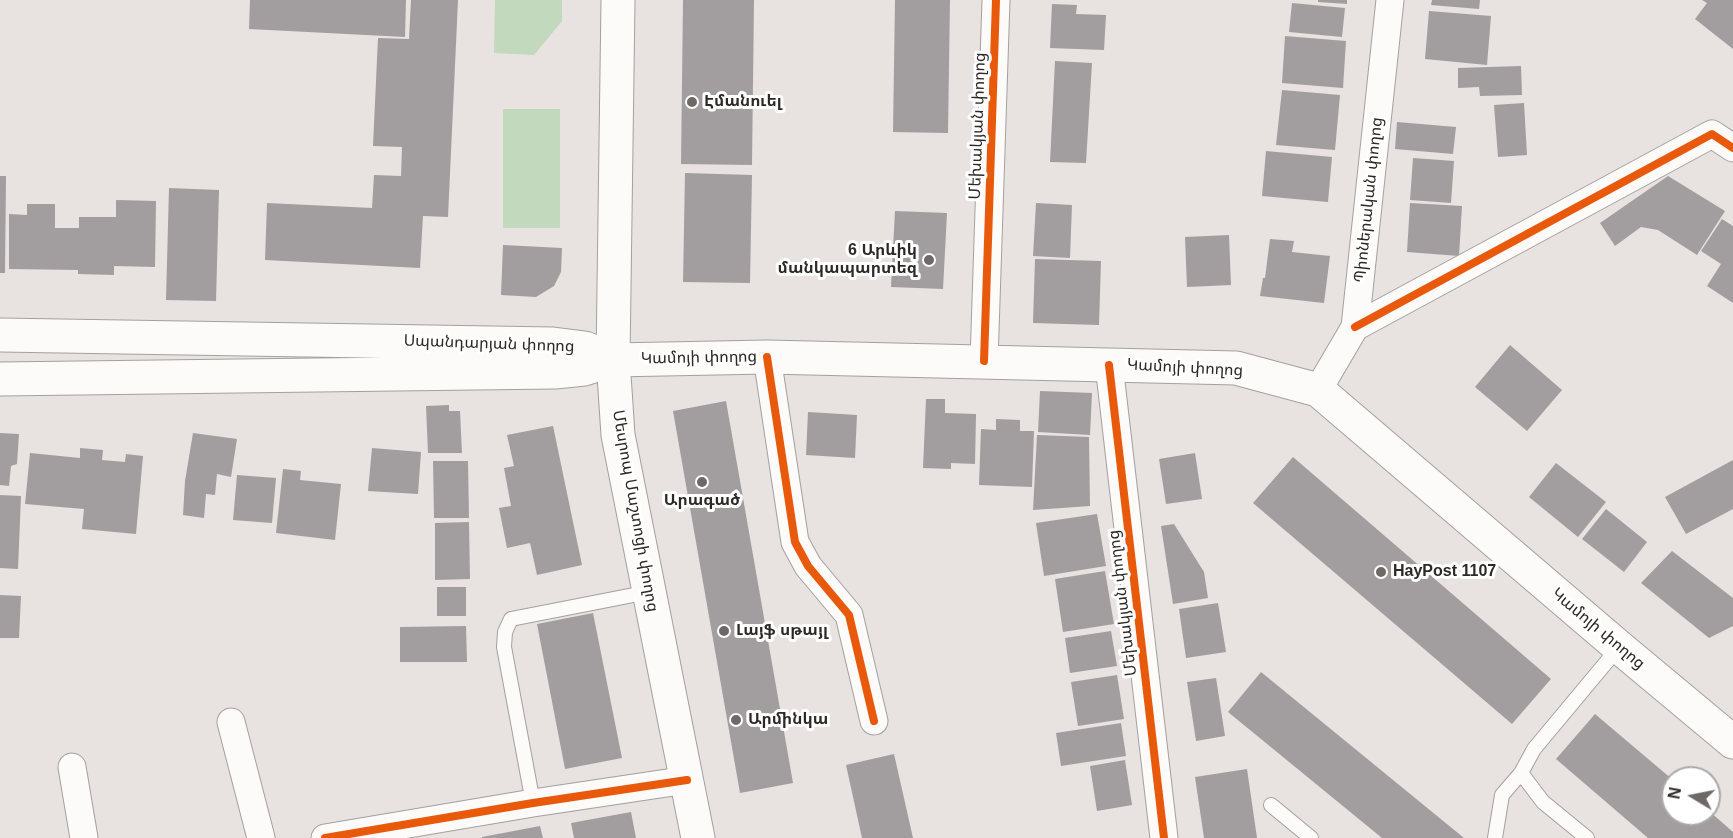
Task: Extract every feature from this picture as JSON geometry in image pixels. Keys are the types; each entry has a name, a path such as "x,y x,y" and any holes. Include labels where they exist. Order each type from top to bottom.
{"main road":[{"name":"Մեսրոպ Մաշտոցի փողոց","path":"618,0 613,360 618,435 698,838"},
{"name":"Սպանդարյան փողոց","path":"0,335 553,344 585,348 613,360"},
{"name":"Կամոյի փողոց","path":"613,360 767,357 1236,368 1318,390 1618,647 1733,742"},
{"name":"Սպանդարյան փողոց","path":"0,379 555,372 584,369 613,360"}],"street":[{"name":"Մեխակյան փողոց","path":"984,362 996,0"},
{"name":"Պիոներական փողոց","path":"1318,390 1355,327 1390,0"},
{"path":"1355,327 1723,141"},
{"path":"767,357 795,542 808,566 849,615 874,721"},
{"name":"Մեխակյան փողոց","path":"1109,364 1164,838"},
{"path":"231,722 261,838"},
{"path":"72,767 84,838"},
{"path":"325,838 390,833 533,803 687,780"}],"lane":[{"path":"533,803 504,646 505,632 511,619 649,592"},
{"path":"1495,838 1502,795 1521,773 1534,749 1618,647"},
{"path":"1521,773 1543,802 1587,838"},
{"path":"1271,806 1311,838"}],"green space":[{"path":"495,0 562,0 562,21 534,55 494,53"},
{"path":"503,109 560,109 560,228 503,228"}],"building":[{"path":"250,0 406,0 405,37 249,29"},
{"path":"411,0 458,0 448,217 423,216 420,268 265,260 267,203 372,208 374,175 401,176 402,147 373,146 378,38 409,39"},
{"path":"683,0 754,0 752,165 681,164"},
{"path":"895,0 950,0 948,133 893,132"},
{"path":"1318,0 1347,0 1347,4 1318,2"},
{"path":"1432,0 1480,0 1479,9 1431,5"},
{"path":"1702,0 1733,0 1733,49 1695,19 1707,3"},
{"path":"1292,3 1345,8 1342,37 1289,32"},
{"path":"1052,4 1077,5 1076,14 1106,15 1104,50 1050,48"},
{"path":"1429,11 1491,16 1487,65 1425,59"},
{"path":"1285,36 1346,41 1343,88 1282,83"},
{"path":"1055,61 1092,63 1086,163 1050,162"},
{"path":"1521,66 1522,95 1480,96 1479,87 1458,88 1458,68"},
{"path":"1282,90 1340,95 1335,150 1276,145"},
{"path":"1524,103 1527,155 1498,157 1494,105"},
{"path":"1397,122 1456,127 1453,154 1395,149"},
{"path":"1266,151 1332,157 1328,202 1262,196"},
{"path":"1413,158 1454,161 1451,203 1410,200"},
{"path":"685,173 752,175 750,283 683,282"},
{"path":"0,176 6,176 5,273 0,273"},
{"path":"1668,176 1725,211 1697,255 1658,230 1641,227 1615,246 1600,223"},
{"path":"169,188 219,190 216,301 166,300"},
{"path":"116,200 156,201 155,267 114,266 114,275 78,274 78,270 9,269 9,214 27,215 27,204 55,204 55,228 79,228 79,217 116,217"},
{"path":"1036,203 1072,205 1070,258 1033,256"},
{"path":"1410,203 1462,206 1459,256 1407,252"},
{"path":"895,211 947,213 943,289 891,287"},
{"path":"1722,219 1733,226 1733,303 1707,286 1721,264 1701,251"},
{"path":"1229,235 1231,285 1187,287 1185,237"},
{"path":"1270,239 1294,241 1292,252 1330,256 1324,303 1260,296 1263,278 1265,278"},
{"path":"503,245 562,248 561,272 554,286 536,297 501,295"},
{"path":"1035,259 1101,261 1099,325 1033,323"},
{"path":"1510,345 1562,390 1527,431 1475,387"},
{"path":"1040,391 1092,393 1090,435 1038,432"},
{"path":"926,399 945,399 945,413 976,414 975,464 951,463 951,469 923,468"},
{"path":"726,401 793,783 740,793 673,411"},
{"path":"449,405 449,411 460,411 462,453 428,453 426,406"},
{"path":"808,412 857,415 855,458 806,455"},
{"path":"996,419 1020,420 1020,431 1034,431 1032,487 979,485 981,429 996,430"},
{"path":"553,426 582,565 537,575 530,543 507,548 499,508 511,506 504,468 514,466 507,435"},
{"path":"0,433 19,434 17,464 11,466 9,486 0,485"},
{"path":"193,433 237,439 231,477 217,474 215,495 206,494 204,518 183,515 185,481"},
{"path":"1037,435 1089,437 1090,506 1033,510"},
{"path":"80,448 103,450 102,460 125,462 126,454 143,456 136,534 82,529 84,509 25,504 30,453 80,458"},
{"path":"372,448 421,452 418,494 368,491"},
{"path":"1195,453 1202,499 1166,504 1159,459"},
{"path":"1293,457 1551,679 1512,724 1253,503"},
{"path":"1733,460 1733,509 1686,534 1665,497"},
{"path":"433,461 468,461 469,518 434,518"},
{"path":"1556,463 1606,502 1578,537 1529,497"},
{"path":"283,469 301,471 300,480 341,484 335,540 276,533"},
{"path":"237,475 276,478 272,523 233,520"},
{"path":"0,495 21,496 18,569 0,568"},
{"path":"1606,509 1647,542 1624,572 1582,539"},
{"path":"1097,514 1106,566 1044,576 1036,523"},
{"path":"469,522 470,579 435,580 435,523"},
{"path":"1174,524 1204,572 1208,598 1173,604 1161,526"},
{"path":"1672,551 1733,598 1733,626 1709,638 1641,583"},
{"path":"1105,571 1114,624 1063,632 1055,579"},
{"path":"437,587 466,587 466,616 437,616"},
{"path":"0,595 21,596 19,638 0,638"},
{"path":"1218,603 1226,652 1186,658 1179,609"},
{"path":"593,613 622,758 565,769 537,624"},
{"path":"466,626 467,662 400,662 400,627"},
{"path":"1111,631 1117,666 1070,673 1065,638"},
{"path":"1261,672 1464,838 1382,838 1228,712"},
{"path":"1117,675 1124,719 1078,726 1071,682"},
{"path":"1216,678 1225,736 1196,741 1187,682"},
{"path":"1595,714 1661,770 1661,826 1721,826 1721,822 1733,832 1733,838 1648,838 1556,759"},
{"path":"1121,723 1126,756 1061,766 1056,733"},
{"path":"894,754 913,838 862,838 846,765"},
{"path":"1125,760 1132,805 1097,811 1090,766"},
{"path":"1247,769 1257,838 1204,838 1195,777"},
{"path":"631,812 636,838 574,838 571,823"},
{"path":"540,826 543,838 482,838 482,837"}],"cycle path":[{"path":"984,361 996,0"},
{"path":"1355,327 1712,134 1733,148"},
{"path":"767,357 795,542 808,566 849,615 874,721"},
{"path":"1109,365 1164,838"},
{"path":"325,838 687,780"}],"place":[{"name":"Էմանուել","path":"692,102"},
{"name":"6 Արևիկ մանկապարտեզ","path":"929,260"},
{"name":"Արագած","path":"702,482"},
{"name":"HayPost 1107","path":"1381,572"},
{"name":"Լայֆ սթայլ","path":"724,631"},
{"name":"Արմինկա","path":"736,720"}]}
